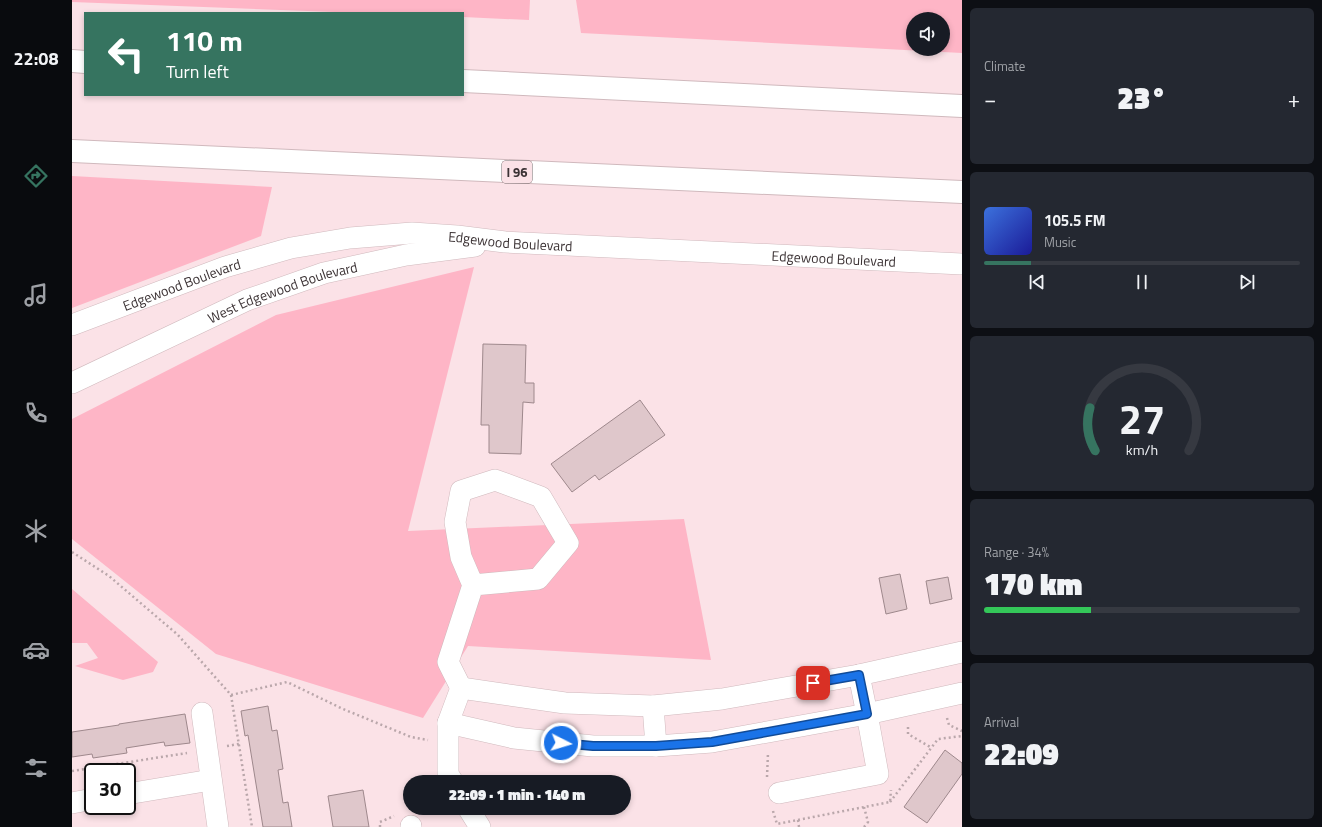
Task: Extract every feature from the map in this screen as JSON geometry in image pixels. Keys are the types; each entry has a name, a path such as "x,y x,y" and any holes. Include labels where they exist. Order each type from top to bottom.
{"highway":[{"path":"72,61 84,62"},
{"path":"464,81 962,106"},
{"name":"I 96","path":"72,151 962,192"}],"street":[{"name":"Edgewood Boulevard","path":"72,325 225,267 291,248 350,238 412,233 457,236 505,242 962,264"},
{"name":"West Edgewood Boulevard","path":"72,382 247,300 324,273 406,255 505,242"},
{"path":"449,775 448,724 461,688 448,662 473,585 461,557 456,522 461,491 495,480 541,497 568,543 538,579 473,585"},
{"path":"461,688 565,703 653,706 722,699 859,675 962,652"},
{"path":"779,793 878,774 859,675"},
{"path":"448,724 514,738 593,746 656,746 712,742 867,714 962,693"},
{"path":"653,706 656,746"},
{"path":"202,713 218,827"},
{"path":"136,792 211,780"},
{"path":"72,803 84,801"},
{"path":"472,815 480,827"}],"path":[{"path":"72,552 109,576 178,635 231,695 252,827"},
{"path":"231,695 287,682 343,709 411,737 433,741"},
{"path":"947,718 949,725 962,731"},
{"path":"908,726 908,734 932,748"},
{"path":"890,802 938,739 962,736"},
{"path":"72,771 239,744"},
{"path":"864,807 868,822 864,827"},
{"path":"798,820 799,827"}],"shaded area":[{"path":"72,0 530,0 529,20 464,17 464,12 335,12 72,2"},
{"path":"576,0 962,0 962,53 950,52 950,12 906,12 906,50 581,33"},
{"path":"72,176 272,187 261,236 72,308"},
{"path":"474,267 408,531 684,519 711,660 468,646 423,718 216,654 72,539 72,419 276,315"},
{"path":"72,589 158,662 153,672 123,680 75,666 98,658 87,643 72,643"}],"building":[{"path":"483,344 526,345 525,383 534,383 534,403 523,402 521,454 489,453 489,425 481,425"},
{"path":"640,400 665,435 599,480 595,475 572,492 551,464"},
{"path":"900,574 907,609 886,614 879,578"},
{"path":"948,577 952,599 930,604 926,581"},
{"path":"268,706 272,731 277,730 283,769 278,770 283,803 288,802 292,827 263,827 248,735 245,736 241,711"},
{"path":"185,714 190,743 165,746 164,742 126,748 127,753 93,758 92,754 72,757 72,732"},
{"path":"945,750 962,763 962,774 927,823 904,807"},
{"path":"363,790 369,827 333,827 328,796"}],"route":[{"path":"561,743 593,746 656,746 712,742 867,714 859,675 813,683"}]}
